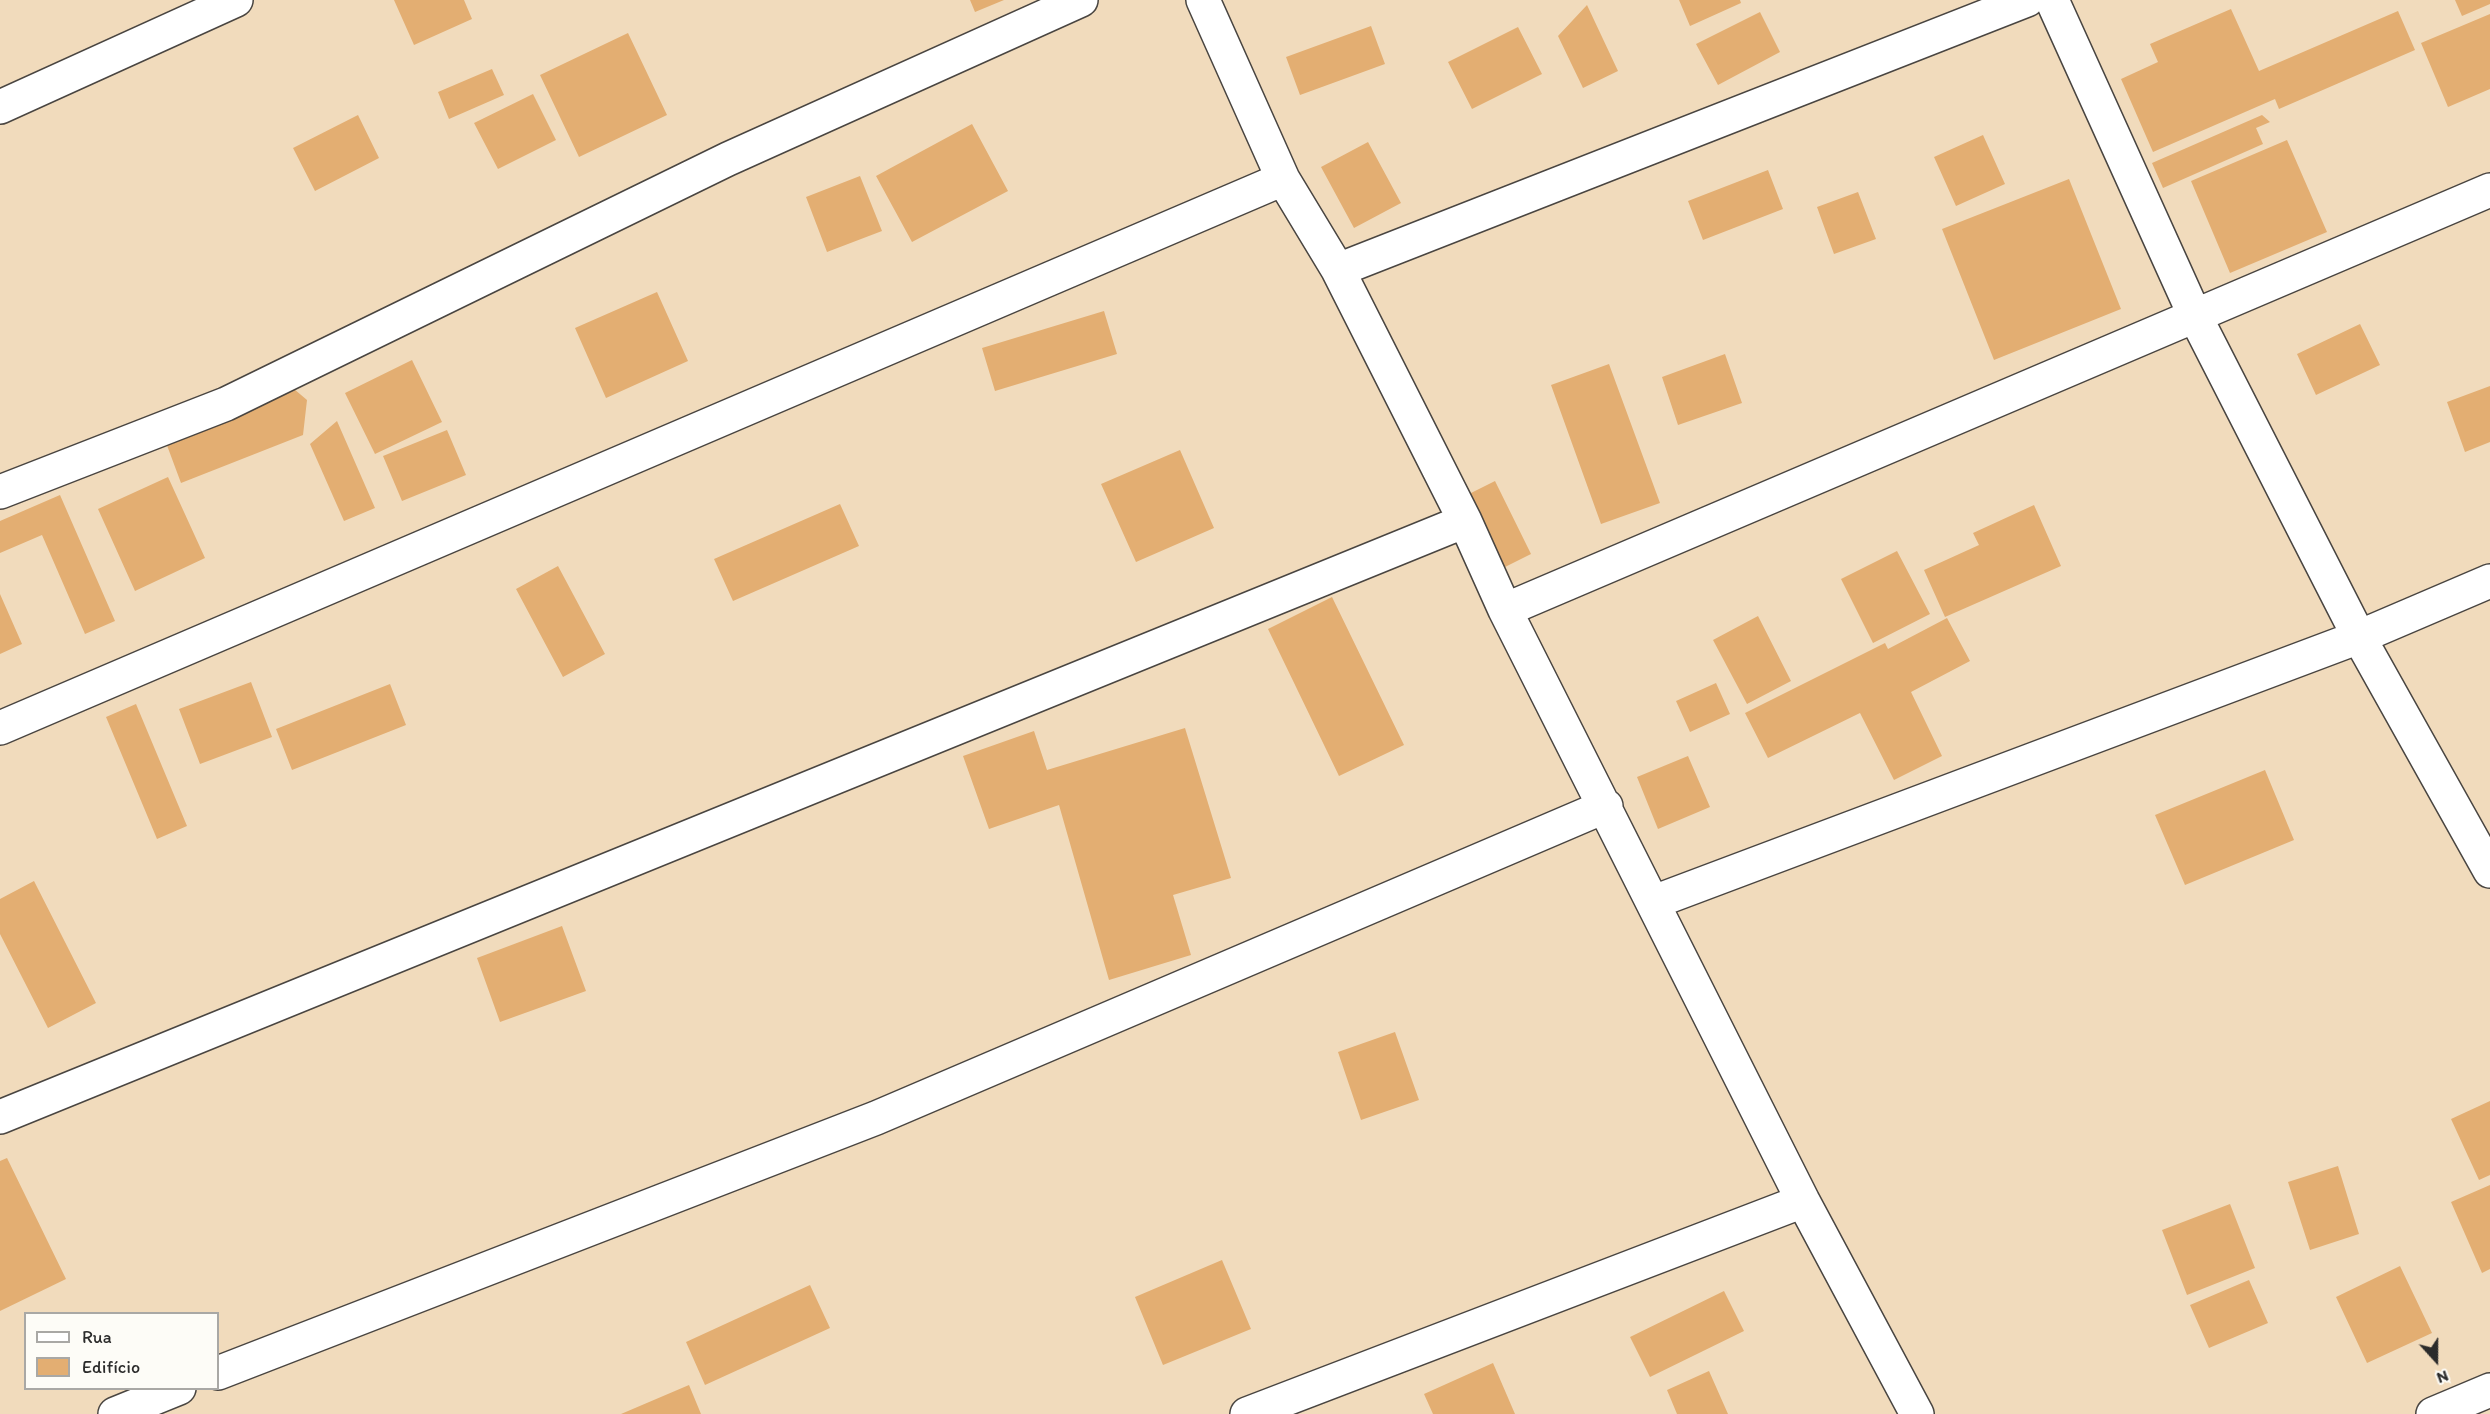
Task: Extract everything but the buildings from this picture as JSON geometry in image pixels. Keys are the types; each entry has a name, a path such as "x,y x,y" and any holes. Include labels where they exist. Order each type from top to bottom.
{"street":[{"path":"0,107 236,0"},
{"path":"0,492 226,404 728,159 1081,0"},
{"path":"1203,0 1283,179 1338,270 1465,521 1505,610 1606,806 1803,1201 1917,1414"},
{"path":"1338,270 2027,0"},
{"path":"2052,0 2195,316 2359,637 2490,871"},
{"path":"0,728 1283,179"},
{"path":"1505,610 2490,190"},
{"path":"0,1117 1465,521"},
{"path":"1654,902 2359,637 2490,581"},
{"path":"219,1373 876,1118 1606,806"},
{"path":"1247,1414 1803,1201"},
{"path":"115,1414 176,1390"},
{"path":"2433,1414 2490,1390"}]}
